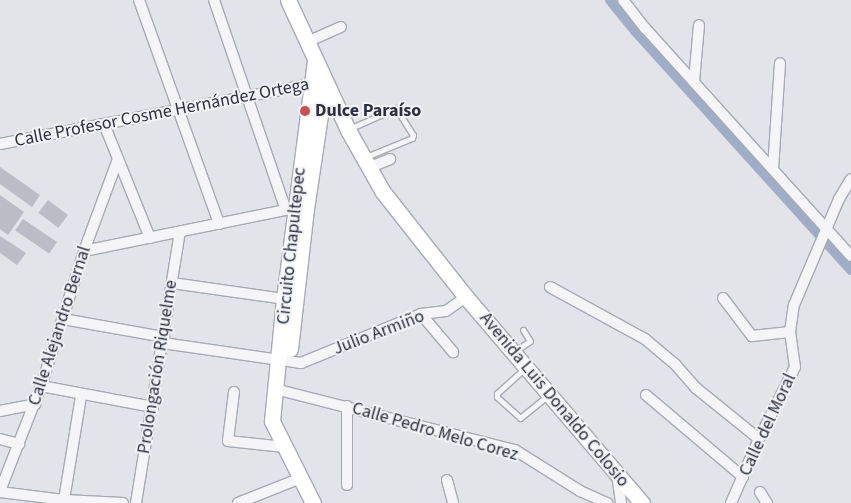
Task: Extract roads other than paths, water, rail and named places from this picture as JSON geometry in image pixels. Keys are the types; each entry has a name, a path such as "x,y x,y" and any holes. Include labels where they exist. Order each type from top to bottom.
{"main road":[{"name":"Avenida Luis Donaldo Colosio","path":"288,0 315,61 318,83 348,130 383,192 456,284 642,503"},
{"name":"Circuito Chapultepec","path":"278,429 282,420 284,299 290,209 318,83"},
{"name":"Circuito Chapultepec","path":"314,503 285,447 278,429 272,421 273,408 284,361 306,209 318,83"}],"street":[{"path":"139,0 220,224"},
{"path":"84,251 290,209 214,0"},
{"path":"623,0 645,28 773,169 825,234 851,256"},
{"path":"694,81 700,25"},
{"path":"307,42 341,27"},
{"path":"773,169 780,64"},
{"name":"Calle Profesor Cosme Hernández Ortega","path":"0,144 178,108 318,83"},
{"path":"104,124 150,238"},
{"name":"Calle Alejandro Bernal","path":"0,492 41,386 84,251 118,159"},
{"path":"366,163 390,159"},
{"name":"Calle del Moral","path":"731,503 758,442 796,367 790,332 794,305 839,199 851,179"},
{"name":"Prolongación Riquelme","path":"136,503 153,408 180,232"},
{"path":"172,283 284,299"},
{"path":"550,287 645,339 675,364 696,388 758,442"},
{"name":"Julio Armiño","path":"63,319 163,340 302,363 421,314 446,311 466,296"},
{"path":"723,298 752,336 790,332"},
{"path":"421,314 453,352"},
{"path":"41,386 81,396 153,408"},
{"name":"Calle Pedro Melo Corez","path":"283,391 515,450 580,491 607,503"},
{"path":"234,392 228,441 285,447"},
{"path":"646,395 745,474"},
{"path":"64,500 81,396"},
{"path":"0,411 34,404"},
{"path":"347,406 347,485"},
{"path":"0,439 19,444"},
{"path":"617,473 621,503"},
{"path":"238,503 301,478"},
{"path":"447,480 453,503"},
{"path":"0,492 64,500 123,503"},
{"path":"760,492 767,503"}],"lane":[{"path":"348,130 396,108 413,135 412,138 366,163"},
{"path":"514,352 530,341 522,330"},
{"path":"526,367 497,393 497,397 520,418 550,393"}],"waterway":[{"path":"610,0 635,31 851,270"}],"place":[{"name":"Dulce Paraíso","path":"305,111"}]}
